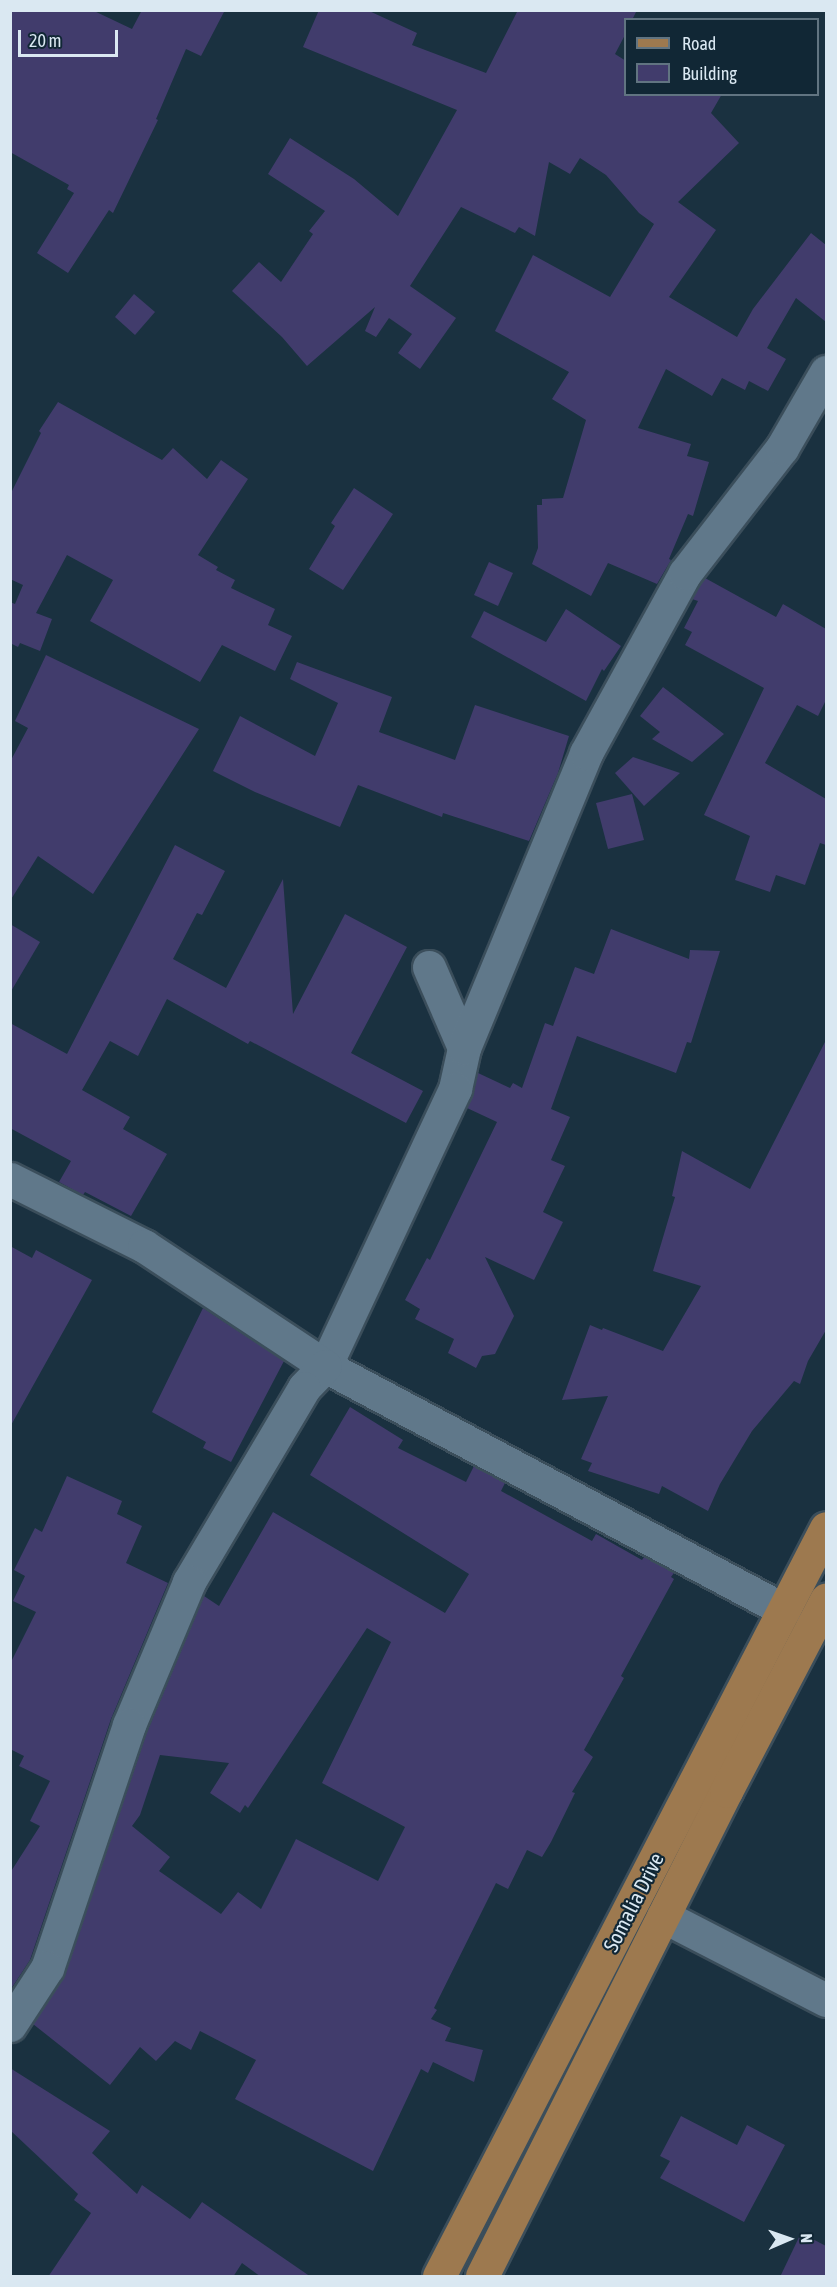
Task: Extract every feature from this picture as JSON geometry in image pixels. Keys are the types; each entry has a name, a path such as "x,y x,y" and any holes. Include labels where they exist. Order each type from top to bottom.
{"main road":[{"name":"Somalia Drive","path":"439,2277 826,1528"},
{"name":"Somalia Drive","path":"482,2277 663,1916 826,1600"}],"street":[{"path":"10,2025 47,1968 129,1725 189,1582 304,1388 325,1366 455,1089 464,1048 586,753 685,573 782,448 826,372"},
{"path":"429,967 464,1048"},
{"path":"10,1179 144,1246 325,1366 784,1610"},
{"path":"663,1916 826,2000"}],"building":[{"path":"10,10 92,10 132,29 142,10 225,10 201,56 186,49 156,119 158,120 113,213 109,210 68,273 37,253 74,193 67,189 69,185 10,152"},
{"path":"319,10 367,10 417,33 412,45 486,73 518,10 637,10 633,18 624,18 624,37 615,54 624,60 624,96 721,96 711,113 739,143 678,202 716,230 669,297 737,337 753,309 811,233 826,245 826,322 796,298 767,348 786,359 768,391 749,381 745,390 722,378 712,396 666,369 638,428 691,444 687,456 709,462 693,516 688,514 669,559 671,560 657,584 608,563 591,596 532,564 538,548 537,505 542,505 542,499 563,498 586,420 552,399 569,372 495,331 533,255 610,297 654,224 639,213 606,175 580,158 570,174 549,162 535,236 519,227 515,233 461,207 410,286 456,318 420,369 398,353 412,334 389,318 376,337 365,331 375,307 307,366 282,337 232,291 259,262 281,282 313,234 309,231 325,211 268,174 290,138 354,179 398,216 457,110 303,47"},
{"path":"134,294 155,312 135,335 115,317"},
{"path":"58,402 162,460 173,448 207,479 221,460 248,479 198,555 218,567 216,570 235,580 231,588 275,609 268,625 292,636 275,671 222,645 200,682 90,621 113,580 67,555 36,613 52,619 40,651 20,643 18,647 10,643 10,602 15,604 23,585 10,579 10,495 41,433 39,431"},
{"path":"354,488 393,514 343,590 309,569 335,526 331,523"},
{"path":"489,562 513,573 498,606 474,595"},
{"path":"705,578 776,617 783,604 826,629 826,700 818,716 797,705 765,763 826,799 826,845 820,843 805,885 776,875 770,892 735,880 750,836 704,815 764,688 685,645 692,632 684,628 698,601 692,599"},
{"path":"566,609 621,646 604,671 602,669 586,701 471,637 484,611 546,642"},
{"path":"46,655 199,729 93,894 38,856 10,901 10,762 28,728 15,721"},
{"path":"297,662 392,697 379,732 455,760 475,705 569,736 558,773 529,841 443,813 442,817 358,785 340,827 255,792 213,771 240,716 315,756 338,703 290,679"},
{"path":"663,687 724,734 692,762 652,739 660,732 640,716"},
{"path":"633,757 680,773 644,806 615,773"},
{"path":"632,794 644,840 608,849 596,803"},
{"path":"175,845 225,871 202,915 197,913 173,959 226,988 283,879 293,1014 345,914 407,947 351,1053 423,1091 406,1123 250,1041 248,1044 167,999 138,1056 110,1041 82,1090 130,1117 123,1129 167,1154 131,1216 85,1192 83,1195 59,1182 71,1161 10,1128 10,1023 67,1054"},
{"path":"10,924 40,942 10,993"},
{"path":"611,929 689,959 690,950 720,951 691,1043 687,1042 676,1073 577,1036 551,1109 570,1117 551,1160 565,1166 543,1212 563,1222 534,1280 485,1257 514,1316 495,1354 482,1356 476,1368 448,1353 454,1339 415,1319 420,1309 405,1300 427,1258 430,1260 497,1122 467,1108 478,1073 510,1088 513,1083 522,1088 545,1023 553,1026 575,967 594,974"},
{"path":"826,1040 826,1330 808,1361 800,1384 794,1381 752,1431 720,1484 708,1511 662,1486 659,1494 588,1471 592,1463 581,1459 608,1396 562,1400 590,1325 663,1351 701,1286 653,1271 675,1197 672,1196 682,1151 750,1189"},
{"path":"10,1246 32,1258 36,1250 92,1280 10,1427"},
{"path":"203,1308 284,1361 231,1462 203,1448 206,1442 152,1412"},
{"path":"350,1407 403,1440 398,1448 466,1482 474,1466 505,1483 501,1491 592,1541 596,1534 642,1560 644,1557 674,1573 671,1577 674,1579 621,1676 624,1678 584,1750 593,1757 572,1792 575,1793 551,1842 542,1857 527,1850 508,1889 496,1883 434,2008 437,2010 431,2019 451,2028 445,2041 483,2050 474,2082 433,2062 428,2073 421,2069 373,2171 235,2099 256,2060 200,2031 191,2050 175,2041 156,2061 140,2047 110,2085 33,2024 65,1974 147,1732 204,1596 219,1606 273,1512 445,1613 469,1574 310,1475","holes":["367,1628 391,1642 322,1783 405,1827 378,1881 296,1839 261,1909 238,1892 221,1914 159,1871 170,1857 132,1826 140,1815 160,1755 229,1763 210,1793 240,1813 245,1805 248,1808"]},
{"path":"67,1476 122,1501 117,1514 142,1526 126,1563 168,1583 111,1719 30,1960 11,1989 10,1873 40,1826 30,1821 50,1781 19,1766 24,1756 10,1749 10,1664 36,1612 13,1601 25,1576 14,1570 35,1528 42,1532"},
{"path":"10,2068 110,2131 92,2153 137,2194 142,2185 190,2219 202,2202 311,2277 261,2277 242,2263 233,2277 48,2277 91,2213 74,2200 78,2194 10,2130"},
{"path":"681,2116 737,2145 747,2125 785,2145 744,2222 660,2178 670,2161 660,2156"},
{"path":"801,2233 826,2246 826,2277 780,2277"}]}
